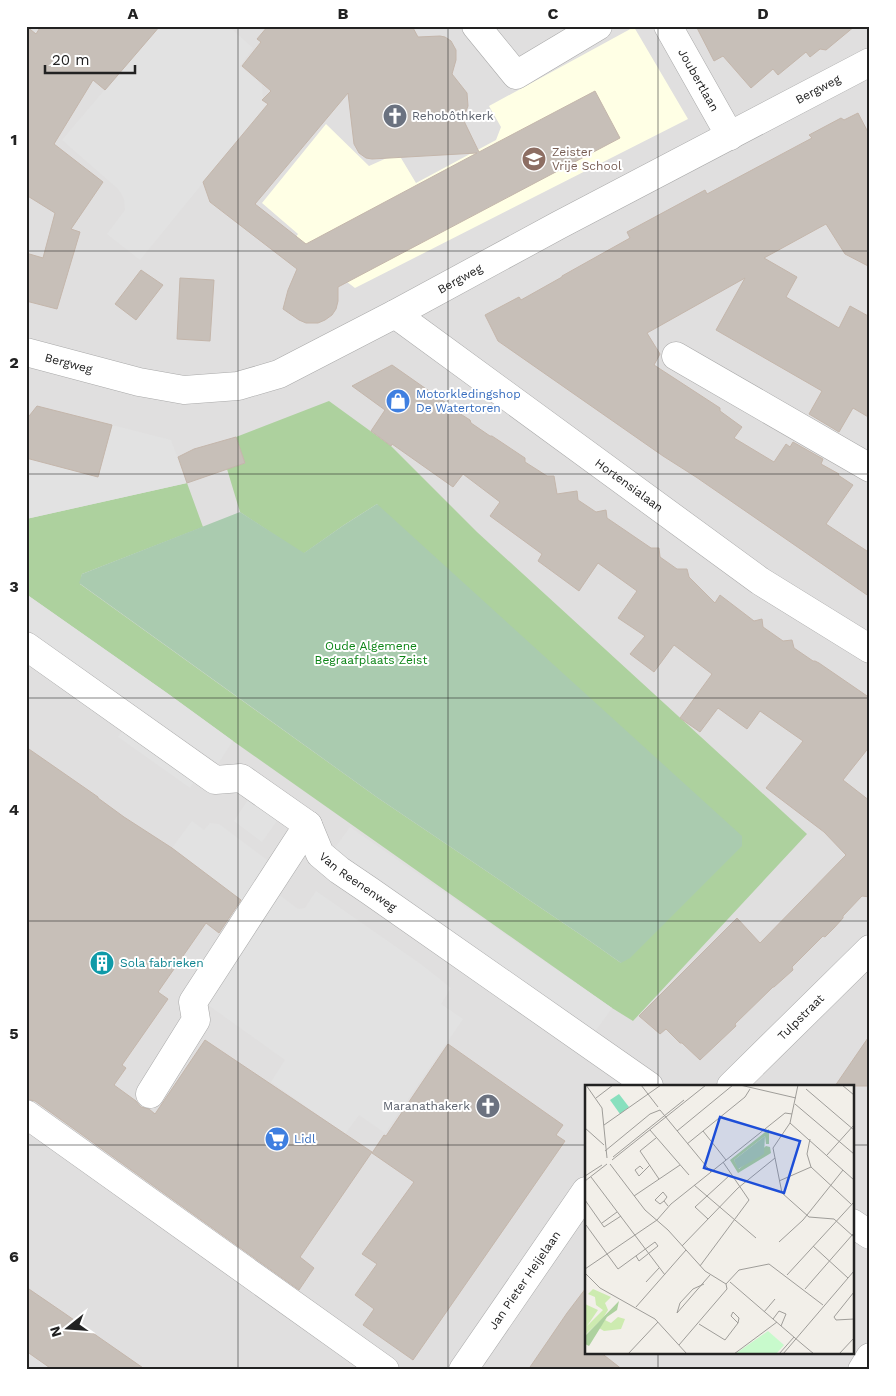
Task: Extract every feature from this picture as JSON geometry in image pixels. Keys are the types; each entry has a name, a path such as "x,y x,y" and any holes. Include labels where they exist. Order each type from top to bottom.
{"street":[{"path":"476,26 516,75 598,26"},
{"name":"Joubertlaan","path":"668,26 730,136"},
{"name":"Bergweg","path":"26,352 138,382 184,390 238,386 279,374 870,62"},
{"name":"Hortensialaan","path":"395,314 760,581 870,649"},
{"path":"676,356 870,468"},
{"path":"26,646 215,780 241,778 308,825 193,1002 196,1020 150,1094"},
{"name":"Van Reenenweg","path":"308,825 320,854 338,870 370,890 648,1085"},
{"name":"Tulpstraat","path":"732,1085 870,949"},
{"path":"26,1114 385,1370"},
{"name":"Jan Pieter Heijelaan","path":"463,1370 585,1192"},
{"path":"854,1224 870,1235"},
{"path":"862,1370 870,1358"}],"shaded area":[{"path":"26,26 870,26 870,1370 26,1370"},
{"path":"159,26 228,26 253,48 240,66 262,85 263,99 268,103 140,260 107,234 125,210 124,199 121,193 62,140"},
{"name":"Zeister Vrije School","path":"634,27 688,119 355,288 293,241 298,234 262,203 326,124 369,166 398,153 416,183 496,140 501,127 489,106"},
{"path":"112,425 171,440 187,483 26,519 26,458 98,477"},
{"path":"26,594 233,741 218,764 26,629"},
{"path":"124,728 196,778 190,788 118,737"},
{"path":"250,797 279,818 262,842 234,821"},
{"path":"192,821 204,830 210,823 219,824 271,863 242,901 172,848"},
{"path":"350,827 612,1008 594,1033 332,852"},
{"path":"316,891 422,965 451,988 441,1004 463,1019 385,1133 359,1115 345,1134 271,1082 285,1060 204,1002 278,894 298,909 305,908"}],"green space":[{"path":"329,401 391,446 477,532 807,834 633,1021 26,594 26,519 187,483 203,527 82,574 80,584 378,798 621,963 377,504 303,554 240,512 227,469 245,463 236,437"},
{"name":"Oude Algemene Begraafplaats Zeist","path":"377,504 742,836 742,846 630,958 621,963 378,798 79,583 82,574 240,512 304,553"}],"building":[{"path":"26,26 36,34 41,26 160,26 105,90 93,80 54,144 103,182 71,229 80,232 57,309 26,301 26,253 43,258 55,213 26,195"},
{"path":"268,26 412,26 418,37 445,37 451,41 456,50 456,60 452,74 467,93 468,106 463,119 479,152 595,91 620,138 338,287 338,301 332,315 318,323 306,323 283,309 288,290 297,269 210,202 203,182 268,104 262,100 271,91 242,66 261,42 257,39","holes":["348,93 354,144 359,153 366,158 372,159 477,153 306,244 255,204"]},
{"path":"696,26 855,26 826,50 820,49 810,57 806,52 778,75 773,69 751,88 723,56 714,61"},
{"path":"858,113 870,136 870,267 845,254 826,224 764,258 797,277 786,297 839,328 850,306 870,317 870,418 853,408 839,432 809,414 822,391 716,330 745,278 647,333 660,354 654,365 720,408 720,411 742,427 734,438 774,462 786,444 790,447 793,442 823,459 821,464 839,474 853,485 826,524 870,553 870,597 498,341 485,315 519,297 521,300 630,238 627,232 705,190 707,194 812,138 809,135 841,118 844,120"},
{"path":"141,270 163,285 136,320 115,304"},
{"path":"180,278 214,280 210,341 177,339"},
{"path":"392,365 470,420 471,423 525,458 525,462 547,476 554,476 557,494 577,491 578,500 596,512 606,510 607,518 651,548 659,548 660,557 677,569 687,569 689,577 715,603 720,595 754,621 762,619 763,627 783,641 792,640 794,648 870,698 870,746 843,780 870,801 870,897 862,896 834,928 825,937 823,936 792,967 793,970 773,987 700,1060 666,1029 660,1034 639,1016 737,918 760,943 846,855 824,832 766,788 803,741 760,711 747,729 718,708 700,732 680,718 712,674 674,645 654,672 630,654 645,636 618,618 637,591 598,563 579,591 538,561 542,554 490,516 500,502 463,474 453,487 371,431 385,410 352,386"},
{"path":"37,406 112,425 98,477 26,458 26,420"},
{"path":"236,437 245,463 187,483 178,457 194,449"},
{"path":"26,747 124,817 172,848 241,900 219,933 206,923 158,992 168,999 122,1065 126,1068 114,1085 141,1107 149,1109 155,1114 205,1040 372,1152 300,1257 314,1268 299,1290 35,1101 26,1099"},
{"path":"870,1035 870,1086 836,1085"},
{"path":"448,1044 563,1125 556,1135 565,1141 413,1360 363,1325 374,1309 355,1295 377,1264 362,1254 414,1182 372,1153 384,1135 386,1136"},
{"path":"26,1287 146,1370 53,1370 26,1351"},
{"path":"585,1289 585,1354 603,1354 623,1370 528,1370"}],"place":[{"name":"Rehobôthkerk","path":"395,116"},
{"name":"Zeister Vrije School","path":"534,159"},
{"name":"Motorkledingshop De Watertoren","path":"398,401"},
{"name":"Sola fabrieken","path":"102,963"},
{"name":"Maranathakerk","path":"488,1106"},
{"name":"Lidl","path":"277,1139"}]}
